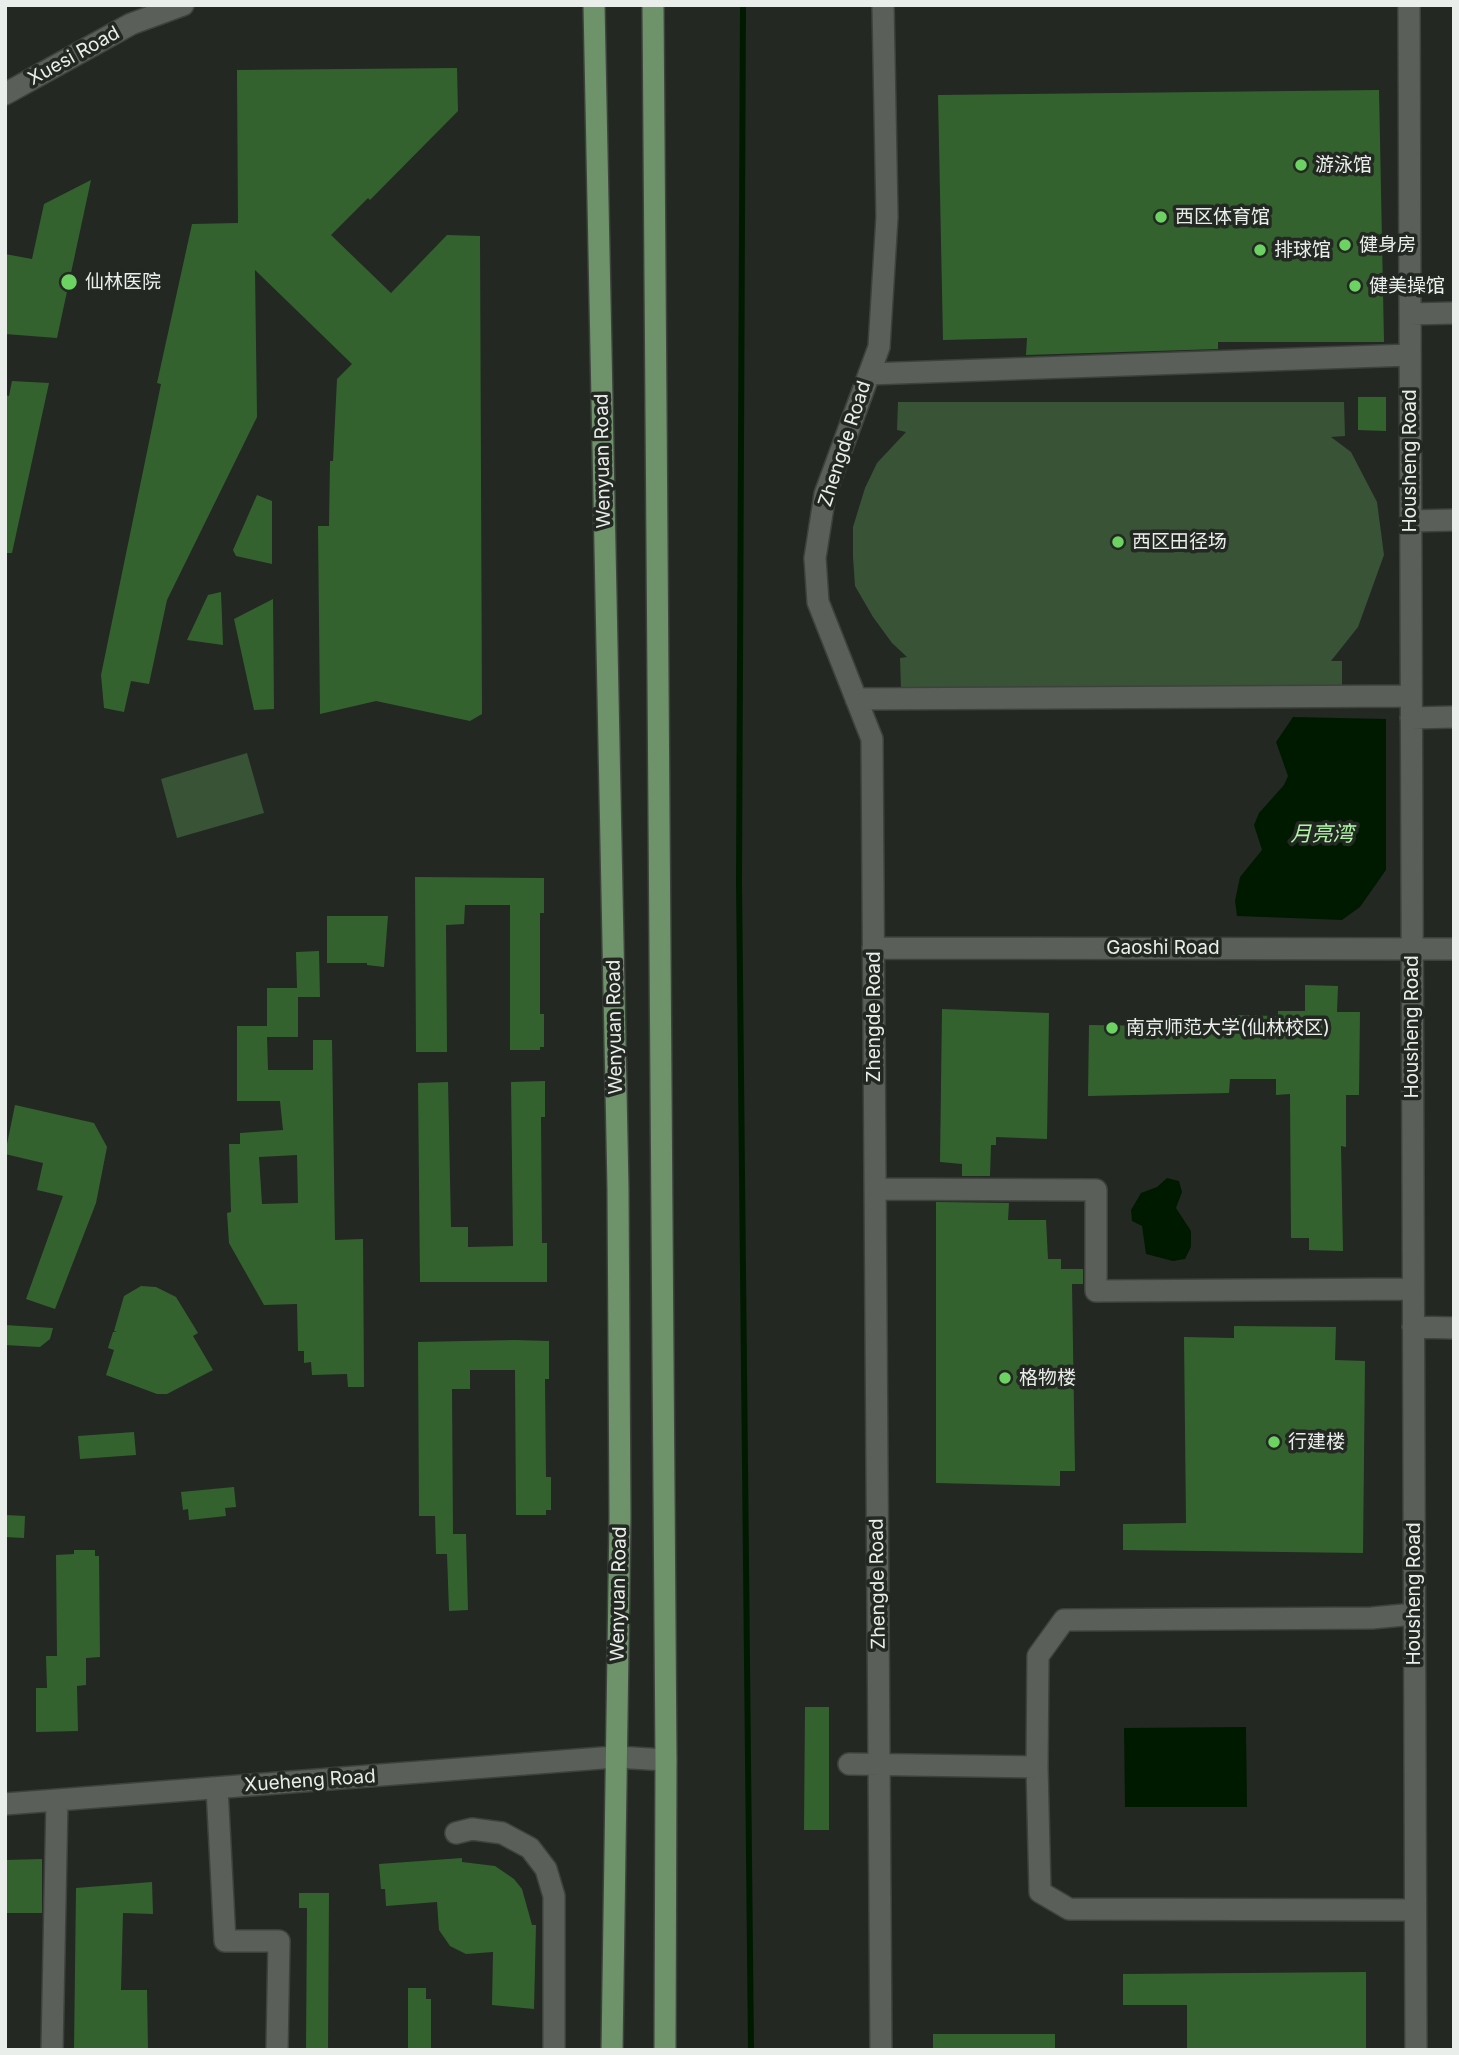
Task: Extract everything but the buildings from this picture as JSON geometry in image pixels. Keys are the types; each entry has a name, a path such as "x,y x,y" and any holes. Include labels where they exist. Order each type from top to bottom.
{"main road":[{"name":"Wenyuan Road","path":"594,5 618,1188 620,1531 612,2050"},
{"path":"653,5 666,1760 665,2050"}],"street":[{"name":"Xuesi Road","path":"5,94 131,24 183,5"},
{"name":"Zhengde Road","path":"881,2050 872,739 818,602 815,558 825,494 878,347 887,217 883,5"},
{"name":"Housheng Road","path":"1409,5 1416,2050"},
{"path":"1410,314 1454,313"},
{"path":"869,373 1410,355"},
{"path":"1411,522 1454,520"},
{"path":"856,699 1411,696"},
{"path":"1411,718 1454,717"},
{"name":"Gaoshi Road","path":"873,948 1454,949"},
{"path":"875,1189 1096,1190 1096,1291 1413,1289"},
{"path":"1413,1327 1454,1328"},
{"path":"1414,1614 1372,1618 1064,1620 1038,1656 1037,1766 1040,1892 1069,1909 1415,1910"},
{"name":"Xueheng Road","path":"5,1804 615,1757 666,1760"},
{"path":"849,1764 1037,1766"},
{"path":"217,1788 225,1941 279,1941 278,2050"},
{"path":"52,2050 57,1800"},
{"path":"456,1833 472,1829 502,1833 530,1848 547,1869 554,1896 554,2050"}],"shaded area":[{"name":"西区田径场","path":"898,402 1344,402 1345,436 1331,437 1351,452 1377,502 1384,555 1358,627 1331,661 1342,661 1342,691 901,689 900,658 907,657 892,643 855,586 853,557 853,527 865,488 877,463 906,432 897,430"},
{"path":"247,753 264,813 177,838 161,779"}],"water":[{"name":"月亮湾","path":"1293,717 1386,719 1386,870 1360,907 1342,920 1237,916 1235,901 1240,877 1262,850 1254,825 1259,813 1284,785 1288,776 1276,742"},
{"path":"1167,1178 1179,1181 1182,1192 1176,1208 1191,1231 1191,1247 1185,1259 1173,1261 1146,1254 1142,1226 1132,1221 1131,1210 1141,1193 1157,1187"},
{"path":"1246,1727 1247,1807 1125,1807 1124,1728"}],"waterway":[{"path":"743,5 739,881 751,2050"}],"place":[{"name":"游泳馆","path":"1301,165"},
{"name":"西区体育馆","path":"1161,217"},
{"name":"健身房","path":"1345,245"},
{"name":"排球馆","path":"1260,250"},
{"name":"仙林医院","path":"69,282"},
{"name":"健美操馆","path":"1355,286"},
{"name":"西区田径场","path":"1118,542"},
{"name":"南京师范大学(仙林校区)","path":"1112,1028"},
{"name":"格物楼","path":"1005,1378"},
{"name":"行建楼","path":"1274,1442"}]}
